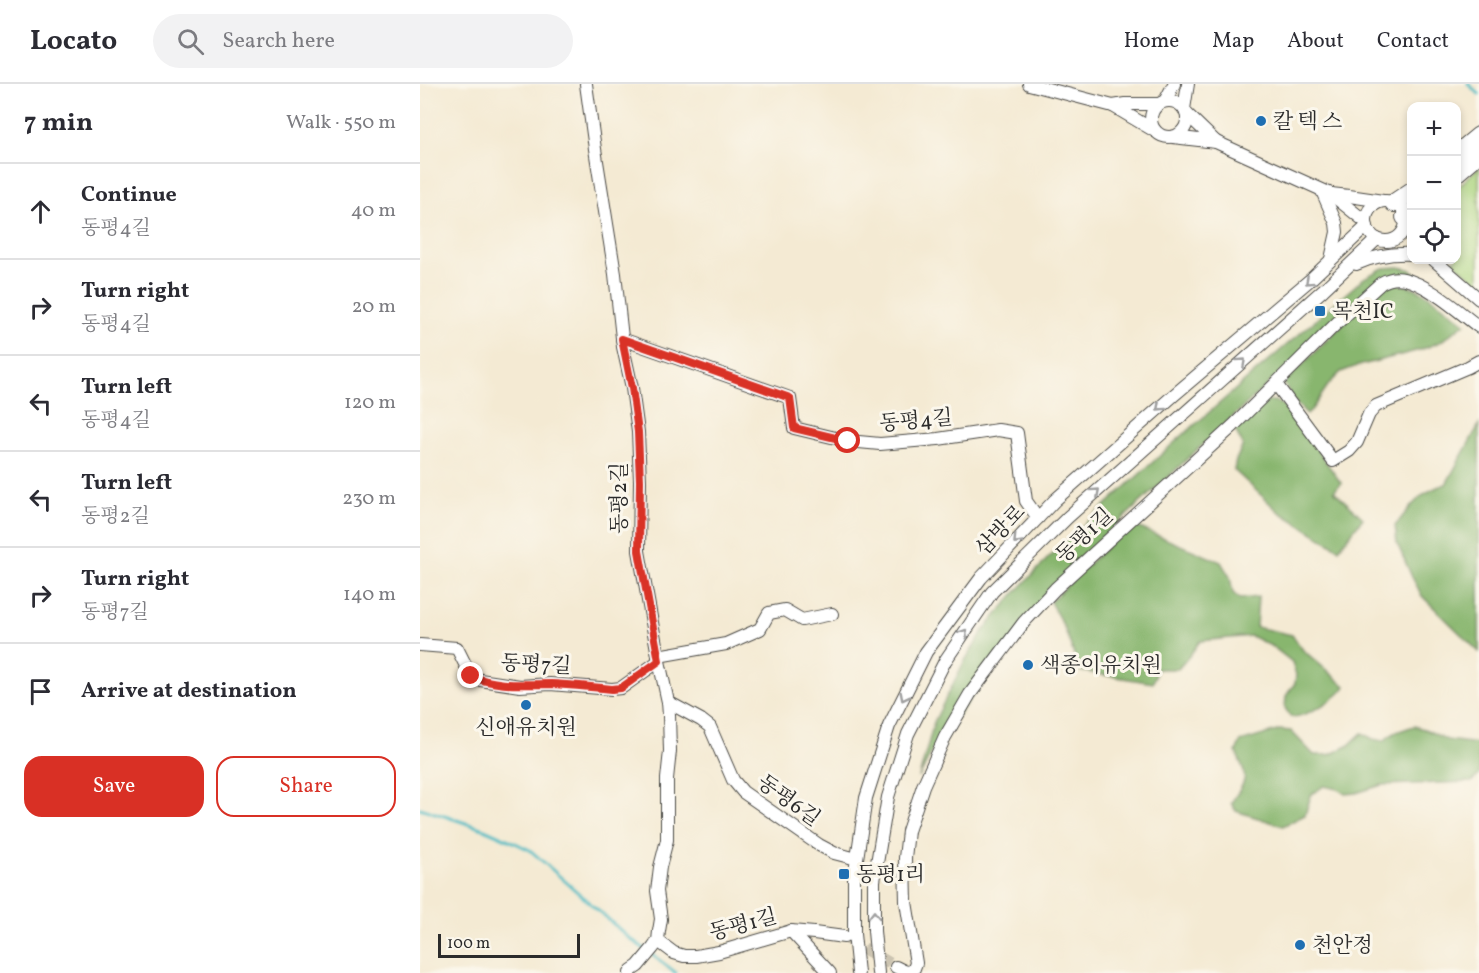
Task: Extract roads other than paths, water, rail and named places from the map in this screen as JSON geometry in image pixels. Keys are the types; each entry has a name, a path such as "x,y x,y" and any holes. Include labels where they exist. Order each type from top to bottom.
{"highway":[{"path":"1461,151 1479,136"},
{"path":"1461,169 1479,153"}],"street":[{"name":"동평2길","path":"586,84 615,274 622,339 638,432 639,551 668,702 670,750 667,779 667,840 657,891 661,919 655,944"},
{"path":"1029,84 1113,106 1163,136 1216,142 1327,193 1366,224 1371,234 1407,248"},
{"path":"1155,131 1152,127 1151,112 1174,84"},
{"path":"1173,137 1185,128 1188,84"},
{"path":"1113,106 1172,100 1177,102 1216,142"},
{"path":"1327,193 1349,196 1402,215"},
{"path":"1327,193 1337,232 1331,260"},
{"name":"삼방로","path":"858,973 854,934 854,879 866,798 889,726 926,652 981,578 1063,493 1165,402 1311,279 1366,224 1371,208 1379,202 1402,215 1403,229 1397,237 1382,240 1347,269 1059,525 992,592 945,661 909,734 888,797 874,881 874,931 878,973"},
{"path":"1347,269 1370,258 1407,254"},
{"path":"1439,264 1479,299"},
{"name":"동평1길","path":"896,967 906,972 913,971 916,963 906,902 905,858 908,831 923,786 945,737 970,694 1024,622 1054,589 1233,426 1337,323 1381,283 1389,279 1403,279 1423,287 1479,327"},
{"name":"동평4길","path":"622,339 790,398 794,428 826,436 880,444 938,439 998,430 1017,433 1026,501 1038,518"},
{"path":"1276,384 1333,460 1349,451 1357,441 1369,414 1376,406 1479,361"},
{"path":"658,658 726,644 760,629 769,613 785,610 802,620 832,614"},
{"name":"동평7길","path":"420,645 457,648 471,676 480,680 520,686 550,684 621,688 658,658"},
{"name":"동평6길","path":"668,702 710,727 733,780 743,792 819,845 834,853 857,859"},
{"path":"791,931 830,973"},
{"name":"동평1길","path":"655,944 684,956 696,956 719,952 791,931 844,937"},
{"path":"634,970 655,944"}],"waterway":[{"path":"1468,84 1479,94"},
{"path":"420,808 484,829 530,850 628,937 646,950"},
{"path":"651,954 676,973"}],"tunnel":[{"path":"848,939 896,967"}],"place":[{"name":"칼 텍 스","path":"1261,121"},
{"name":"목천IC","path":"1320,311"},
{"name":"색종이유치원","path":"1028,665"},
{"name":"신애유치원","path":"526,705"},
{"name":"동평1리","path":"844,874"},
{"name":"천안정","path":"1300,945"}]}
